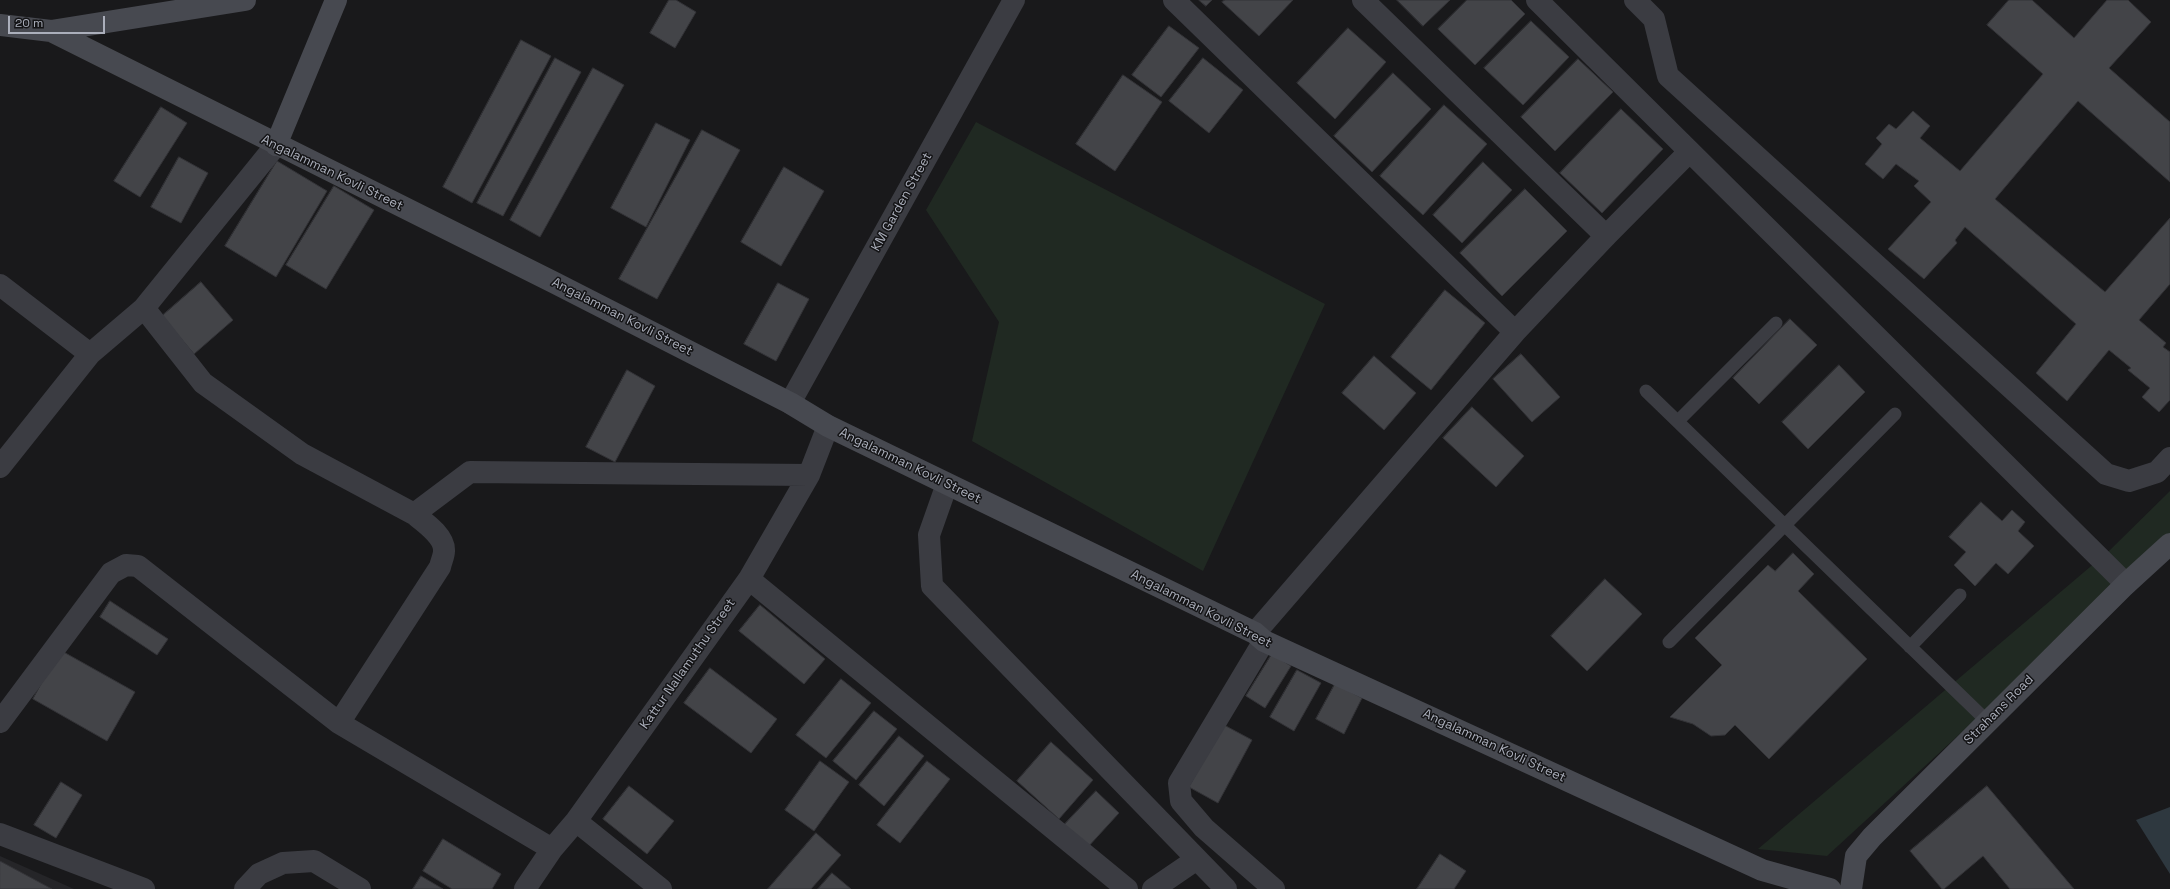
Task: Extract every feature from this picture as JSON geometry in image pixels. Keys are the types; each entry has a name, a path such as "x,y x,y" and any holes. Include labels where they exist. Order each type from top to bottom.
{"street":[{"path":"51,31 215,3 246,0"},
{"path":"0,467 90,354 144,308 276,145 336,0"},
{"name":"KM Garden Street","path":"790,403 1014,0"},
{"path":"1174,0 1515,332"},
{"path":"1363,0 1606,236"},
{"path":"1537,0 2126,584"},
{"path":"1635,0 1654,19 1668,76 2106,474 2129,481 2157,472 2170,458"},
{"name":"Angalamman Kovli Street","path":"0,25 51,31 276,145 555,283 790,403 828,426 1259,637 1762,870 1830,889"},
{"path":"1274,889 1204,828 1181,801 1179,783 1259,637 1515,332 1606,236 1690,152"},
{"path":"0,285 90,354"},
{"path":"144,308 203,383 302,454 414,514 434,531 441,541 444,550 440,567 339,723"},
{"name":"Kattur Nallamuthu Street","path":"525,889 552,849 576,821 749,579 809,476 828,426"},
{"path":"414,514 470,472 809,476"},
{"path":"947,484 929,535 932,586 1226,889"},
{"name":"Strahans Road","path":"1851,889 1856,856 1864,846 1987,721 2126,584 2170,544"},
{"path":"0,722 111,573 126,565 138,566 339,723 552,849"},
{"path":"749,579 1127,889"},
{"path":"576,821 661,889"},
{"path":"0,834 144,889"},
{"path":"1153,889 1196,859"},
{"path":"245,889 259,874 283,862 314,861 360,889"}],"lane":[{"path":"1678,421 1776,324"},
{"path":"1646,391 1987,721"},
{"path":"1669,642 1786,526 1895,414"},
{"path":"1910,647 1960,595"}],"shaded area":[{"path":"976,122 1325,304 1203,571 972,441 999,322 926,210"},
{"path":"2170,491 2170,541 1827,856 1758,849 2110,550"},
{"path":"2170,807 2170,874 2136,820"},
{"path":"0,856 74,889 0,889"}],"building":[{"path":"669,0 676,0 696,12 675,48 650,33"},
{"path":"1199,0 1212,0 1206,6"},
{"path":"1225,0 1293,0 1259,36 1222,2"},
{"path":"1397,0 1450,0 1423,26"},
{"path":"1467,0 1511,0 1525,14 1475,65 1438,29"},
{"path":"2009,0 2032,0 2074,38 2107,0 2128,0 2151,22 2109,68 2170,122 2170,182 2078,101 1995,199 2105,292 2170,218 2170,284 2139,320 2166,343 2163,347 2170,352 2170,400 2159,412 2142,397 2150,388 2128,370 2131,368 2109,350 2067,401 2036,373 2076,324 1965,227 1955,240 1957,243 1924,279 1888,249 1931,202 1914,186 1919,181 1896,164 1883,179 1865,164 1882,144 1876,138 1889,124 1896,129 1913,111 1930,126 1920,138 1960,171 2043,74 1987,25"},
{"path":"1531,21 1569,57 1523,105 1484,68"},
{"path":"1169,26 1199,48 1161,97 1132,75"},
{"path":"1348,28 1386,62 1335,119 1297,83"},
{"path":"521,40 551,56 472,203 443,187"},
{"path":"555,58 581,72 503,216 477,203"},
{"path":"1203,58 1243,90 1209,133 1169,101"},
{"path":"1578,59 1613,92 1555,151 1521,117"},
{"path":"593,68 624,85 540,237 510,220"},
{"path":"1393,73 1431,109 1372,172 1334,136"},
{"path":"1123,75 1162,102 1115,171 1076,144"},
{"path":"1444,105 1487,144 1423,215 1380,176"},
{"path":"161,107 187,123 140,197 114,181"},
{"path":"1621,109 1663,149 1602,213 1560,173"},
{"path":"656,123 690,140 646,227 611,208"},
{"path":"702,130 740,150 657,299 619,279"},
{"path":"179,157 208,173 181,223 151,207"},
{"path":"277,161 327,191 276,277 225,246"},
{"path":"1483,162 1512,190 1462,243 1433,215"},
{"path":"784,167 824,191 781,266 741,242"},
{"path":"334,186 374,210 326,289 286,265"},
{"path":"1525,189 1567,231 1502,296 1460,253"},
{"path":"201,282 233,320 194,354 162,316"},
{"path":"778,283 809,299 776,361 744,344"},
{"path":"1445,290 1485,323 1431,390 1391,357"},
{"path":"1790,319 1817,345 1759,404 1733,378"},
{"path":"1521,354 1560,397 1532,422 1493,379"},
{"path":"1374,356 1416,393 1384,430 1342,393"},
{"path":"1839,365 1865,392 1808,449 1782,422"},
{"path":"627,370 655,386 615,462 586,447"},
{"path":"1472,407 1524,456 1496,487 1443,438"},
{"path":"1981,502 2002,521 2012,510 2025,522 2018,531 2034,546 2008,574 1996,563 1975,586 1954,565 1966,552 1949,537"},
{"path":"1793,553 1814,574 1798,591 1867,659 1769,759 1735,725 1725,735 1711,736 1693,724 1670,717 1722,665 1695,638 1768,565 1775,571"},
{"path":"1605,579 1642,614 1587,671 1551,636"},
{"path":"110,601 168,639 157,655 100,617"},
{"path":"760,605 825,659 804,684 739,631"},
{"path":"60,650 135,692 107,741 33,699"},
{"path":"1272,654 1291,666 1265,708 1246,696"},
{"path":"710,668 777,719 751,753 684,703"},
{"path":"1297,670 1321,683 1294,731 1270,717"},
{"path":"841,679 871,703 826,758 796,735"},
{"path":"1335,684 1362,698 1344,734 1316,719"},
{"path":"874,711 897,729 856,780 833,761"},
{"path":"1224,725 1252,740 1218,803 1189,787"},
{"path":"899,736 924,756 884,806 859,785"},
{"path":"1051,742 1093,780 1059,819 1017,781"},
{"path":"820,761 849,782 814,831 785,810"},
{"path":"927,761 950,779 900,843 877,825"},
{"path":"61,782 82,795 56,838 34,825"},
{"path":"629,786 674,821 647,854 603,819"},
{"path":"1987,786 2074,889 2010,889 1983,856 1944,889 1942,889 1910,851"},
{"path":"1096,791 1119,813 1087,848 1064,825"},
{"path":"816,833 841,855 811,889 768,889"},
{"path":"443,839 501,874 492,889 452,889 423,871"},
{"path":"1440,854 1466,871 1454,889 1417,889"},
{"path":"0,861 52,889 0,889"},
{"path":"832,873 851,889 818,889"},
{"path":"421,876 443,889 413,889"}]}
